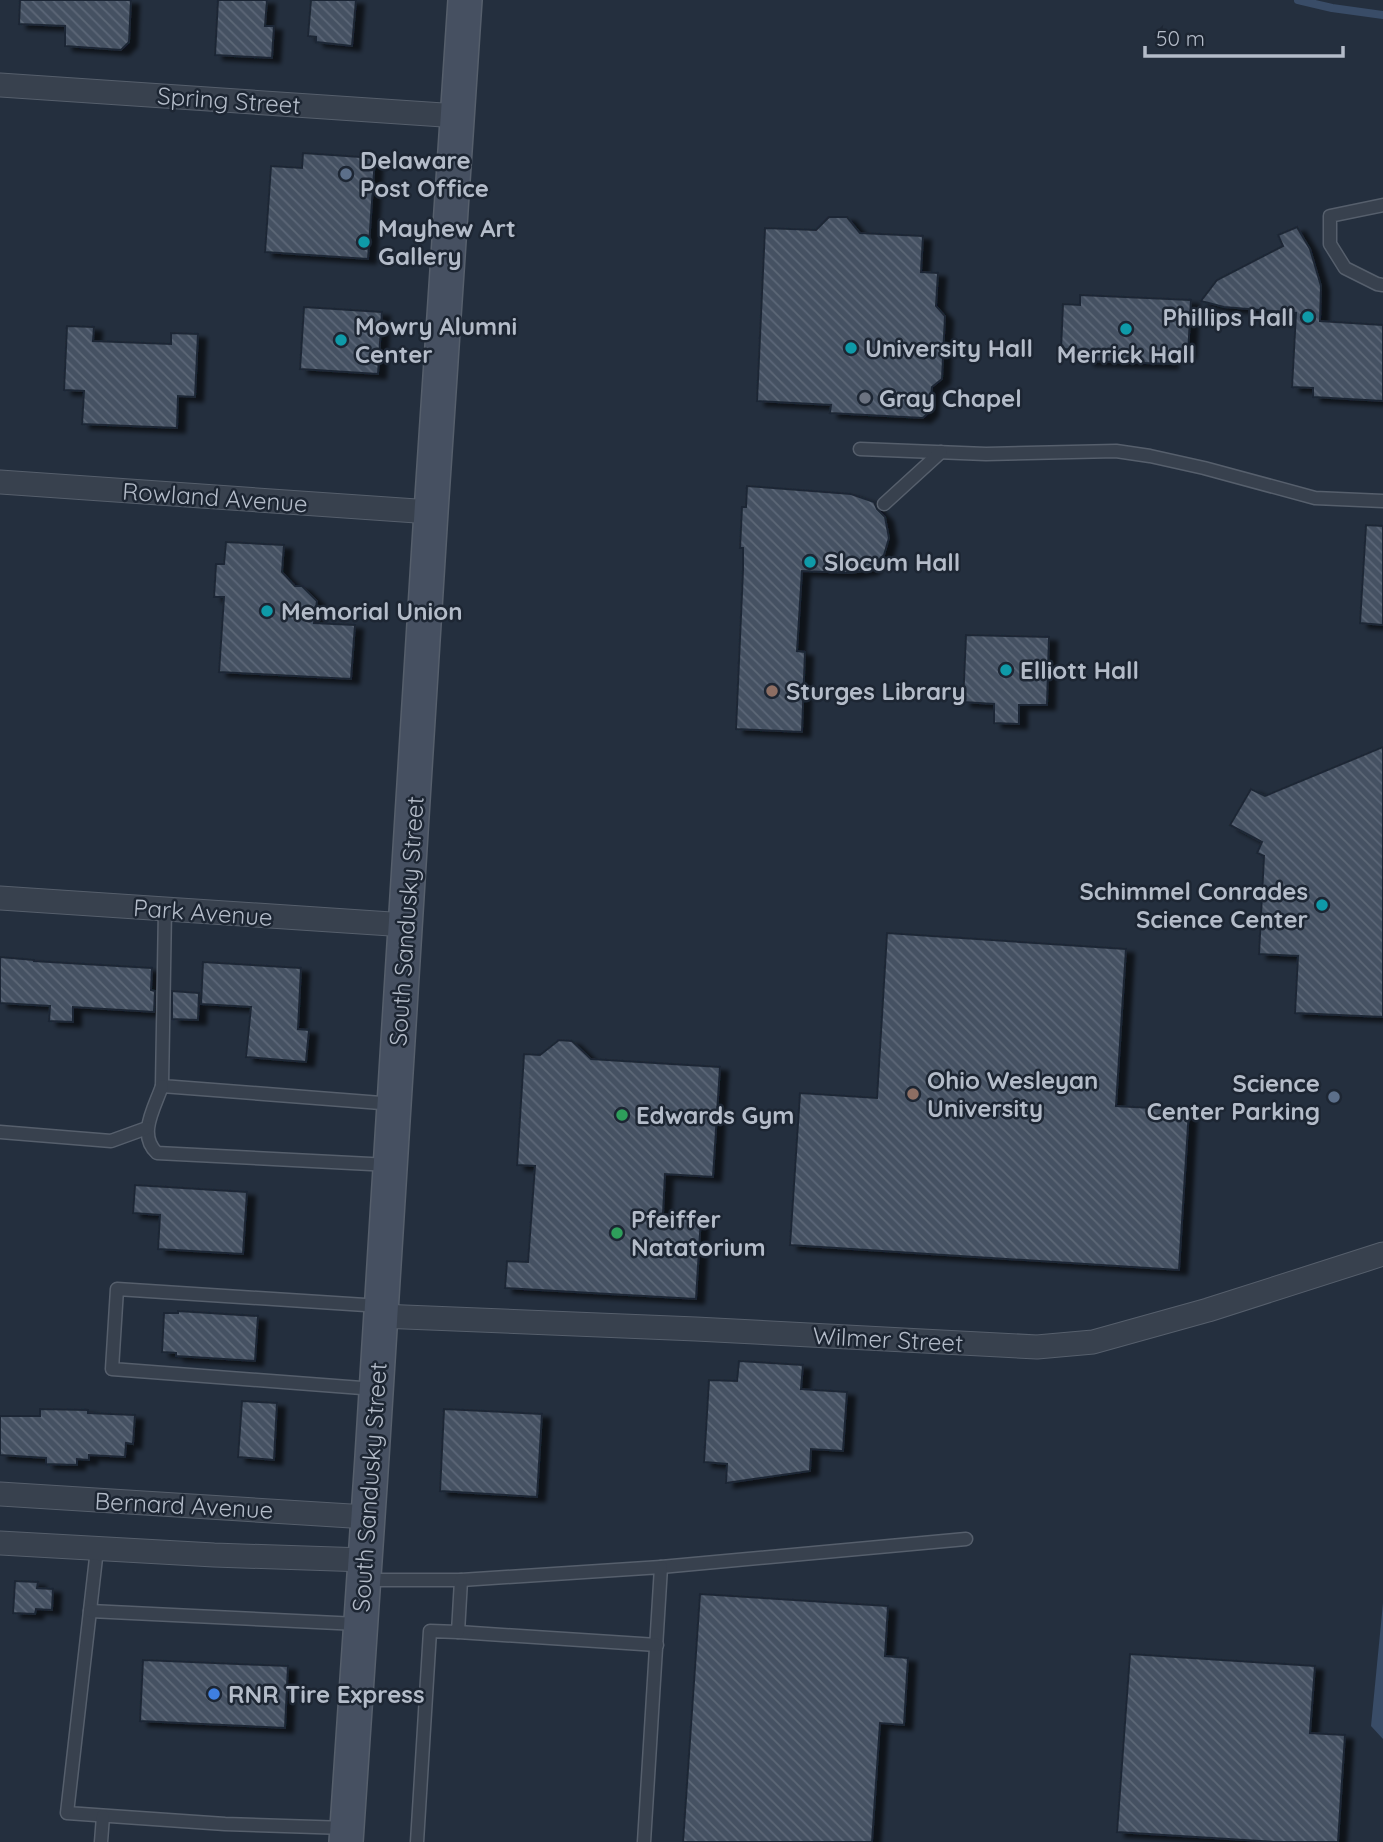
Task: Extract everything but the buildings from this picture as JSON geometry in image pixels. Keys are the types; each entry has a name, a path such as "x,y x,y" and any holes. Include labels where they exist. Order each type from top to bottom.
{"street":[{"name":"South Sandusky Street","path":"347,1835 465,0"},
{"name":"Spring Street","path":"0,85 458,116"},
{"name":"Rowland Avenue","path":"0,482 431,512"},
{"name":"Park Avenue","path":"0,898 406,925"},
{"name":"Wilmer Street","path":"381,1311 1037,1347 1093,1342 1208,1310 1383,1254"},
{"name":"Bernard Avenue","path":"0,1494 367,1517"},
{"name":"Bernard Avenue","path":"0,1543 214,1555 364,1570"}],"lane":[{"path":"1383,205 1330,216 1330,244 1346,268 1383,285"},
{"path":"860,449 986,454 1116,451 1204,468 1315,498 1383,501"},
{"path":"884,504 941,452"},
{"path":"166,909 162,1086 147,1128 150,1146 157,1153 390,1164"},
{"path":"162,1086 394,1104"},
{"path":"0,1132 111,1141 147,1128"},
{"path":"376,1389 111,1368 117,1289 301,1301 381,1311"},
{"path":"364,1570 461,1580 661,1567 966,1539"},
{"path":"97,1549 67,1814 347,1835"},
{"path":"645,1842 661,1567"},
{"path":"458,1632 461,1580"},
{"path":"90,1611 360,1625"},
{"path":"417,1842 430,1631 657,1645"},
{"path":"101,1842 103,1816"}],"water":[{"path":"1383,1603 1383,1739 1371,1726"}],"waterway":[{"path":"1298,0 1383,15"}],"place":[{"name":"Delaware Post Office","path":"346,174"},
{"name":"Mayhew Art Gallery","path":"364,242"},
{"name":"Phillips Hall","path":"1308,317"},
{"name":"Merrick Hall","path":"1126,329"},
{"name":"Mowry Alumni Center","path":"341,340"},
{"name":"University Hall","path":"851,348"},
{"name":"Gray Chapel","path":"865,398"},
{"name":"Slocum Hall","path":"810,562"},
{"name":"Memorial Union","path":"267,611"},
{"name":"Elliott Hall","path":"1006,670"},
{"name":"Sturges Library","path":"772,691"},
{"name":"Schimmel Conrades Science Center","path":"1322,905"},
{"name":"Ohio Wesleyan University","path":"913,1094"},
{"name":"Science Center Parking","path":"1334,1097"},
{"name":"Edwards Gym","path":"622,1115"},
{"name":"Pfeiffer Natatorium","path":"617,1233"},
{"name":"RNR Tire Express","path":"214,1694"}]}
